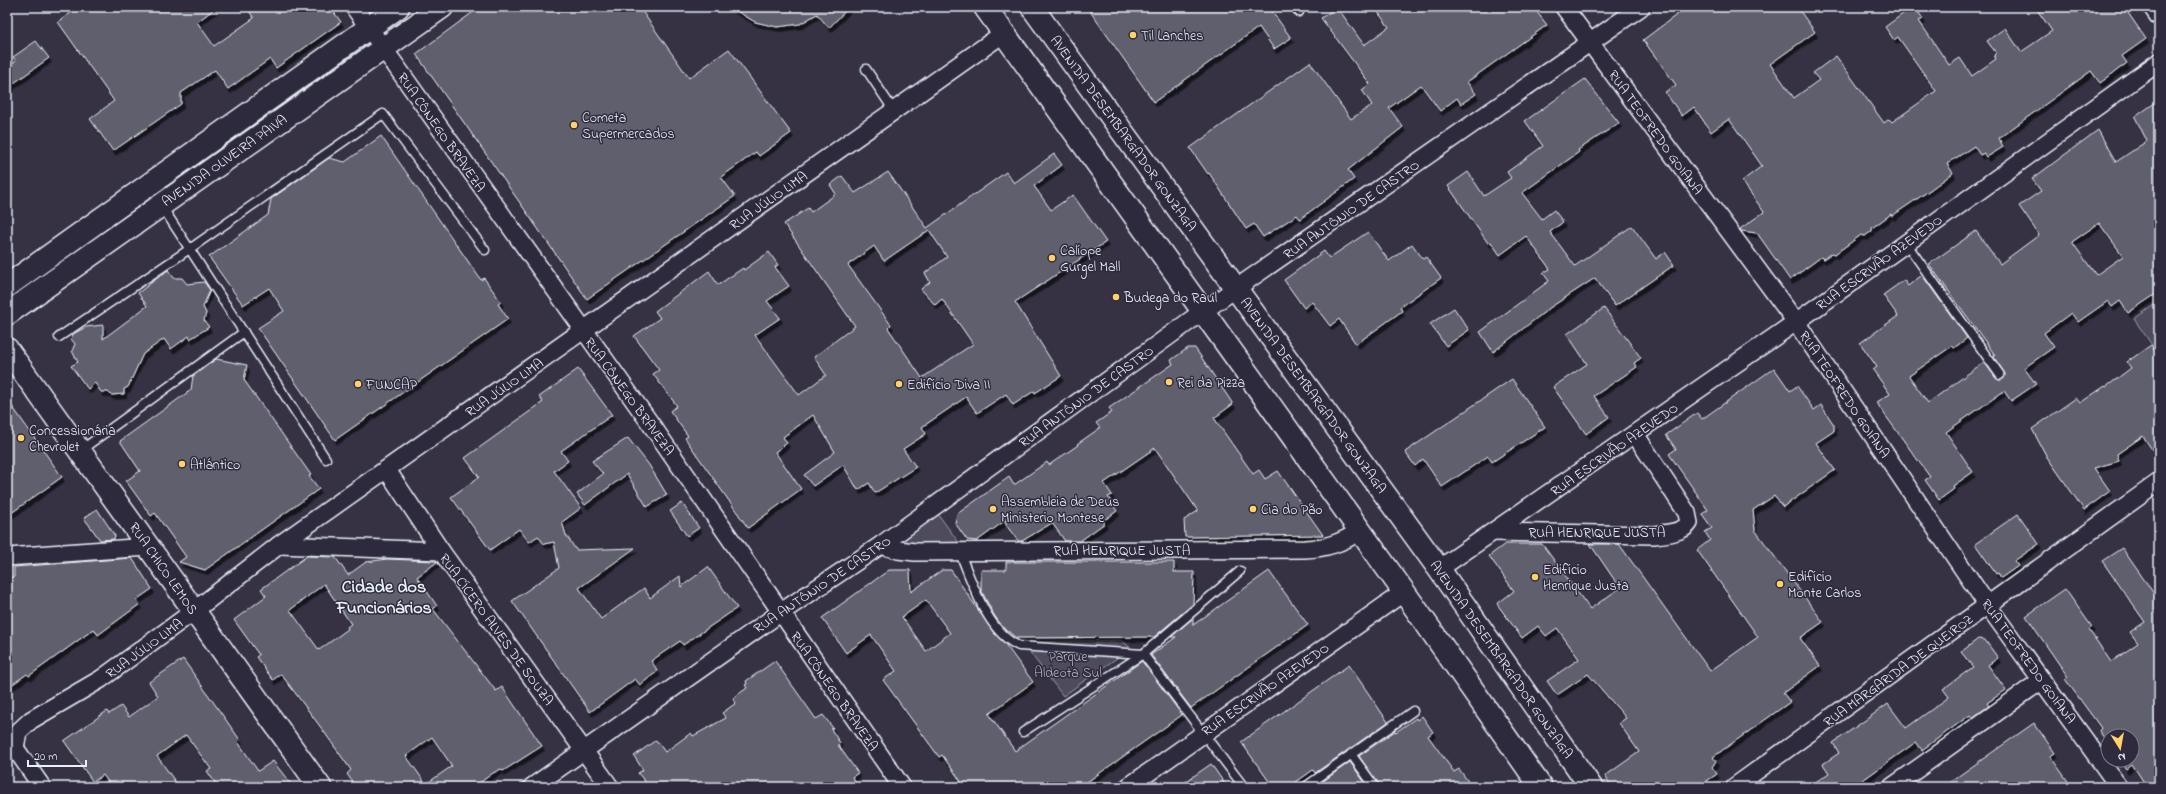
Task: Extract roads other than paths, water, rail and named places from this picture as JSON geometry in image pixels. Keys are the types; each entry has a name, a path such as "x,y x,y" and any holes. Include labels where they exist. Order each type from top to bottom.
{"main road":[{"name":"AVENIDA OLIVEIRA PAIVA","path":"7,286 398,7"},
{"name":"AVENIDA OLIVEIRA PAIVA","path":"7,314 442,7"},
{"path":"985,7 1404,592 1541,787"},
{"name":"AVENIDA DESEMBARGADOR GONZAGA","path":"1036,8 1439,569 1591,787"},
{"name":"RUA CHICO LEMOS","path":"7,349 320,787"}],"street":[{"name":"RUA CÔNEGO BRAVEZA","path":"354,7 583,331 655,430 780,613 902,787"},
{"name":"RUA TEOFREDO GOIANA","path":"1564,7 1796,322 1988,606 2119,787"},
{"name":"RUA ANTÔNIO DE CASTRO","path":"532,787 780,613 881,545 1202,312 1641,7"},
{"path":"2152,7 2159,17"},
{"name":"RUA JÚLIO LIMA","path":"11,749 18,732 31,720 101,679 194,611 279,545 1004,33"},
{"name":"RUA ESCRIVÃO AZEVEDO","path":"1439,569 1796,322 2159,62"},
{"name":"RUA HENRIQUE JUSTA","path":"1493,532 1652,535 1672,532 1687,526 1689,523 1687,513 1635,434"},
{"name":"RUA CÍCERO ALVES DE SOUZA","path":"387,470 442,551 610,787"},
{"name":"RUA MARGARIDA DE QUEIROZ","path":"1734,787 2159,482"},
{"name":"RUA HENRIQUE JUSTA","path":"881,545 898,550 915,552 1323,549 1340,543 1360,531"},
{"path":"279,545 442,551"},
{"path":"7,557 148,546"},
{"name":"RUA ESCRIVÃO AZEVEDO","path":"1128,787 1203,732 1404,592"},
{"path":"1892,787 2042,680"},
{"path":"11,749 42,787"}],"lane":[{"path":"866,69 894,111"},
{"path":"59,337 191,248 383,114 485,250"},
{"path":"161,205 191,248 326,459"},
{"path":"1906,243 2000,375"},
{"path":"80,450 244,332"},
{"path":"959,551 984,611 1011,643 1019,646 1143,654 1244,787"},
{"path":"1023,732 1143,654 1240,571"},
{"path":"1305,787 1412,711"},
{"path":"1351,754 1375,787"}],"place":[{"name":"Til Lanches","path":"1133,35"},
{"name":"Cometa Supermercados","path":"574,125"},
{"name":"Calíope Gurgel Mall","path":"1052,258"},
{"name":"Budega do Raul","path":"1116,297"},
{"name":"Rei da Pizza","path":"1169,382"},
{"name":"FUNCAP","path":"358,384"},
{"name":"Edifício Diva II","path":"899,384"},
{"name":"Concessionária Chevrolet","path":"21,438"},
{"name":"Atlántico","path":"182,464"},
{"name":"Assembleia de Deus Ministerio Montese","path":"993,509"},
{"name":"Cia do Pão","path":"1253,509"},
{"name":"Edifício Henrique Justa","path":"1535,577"},
{"name":"Edifício Monte Carlos","path":"1780,584"}],"district":[{"name":"Cidade dos Funcionários","path":"384,596"}],"park label":[{"name":"Parque Aldeota Sul","path":"1068,664"}]}
